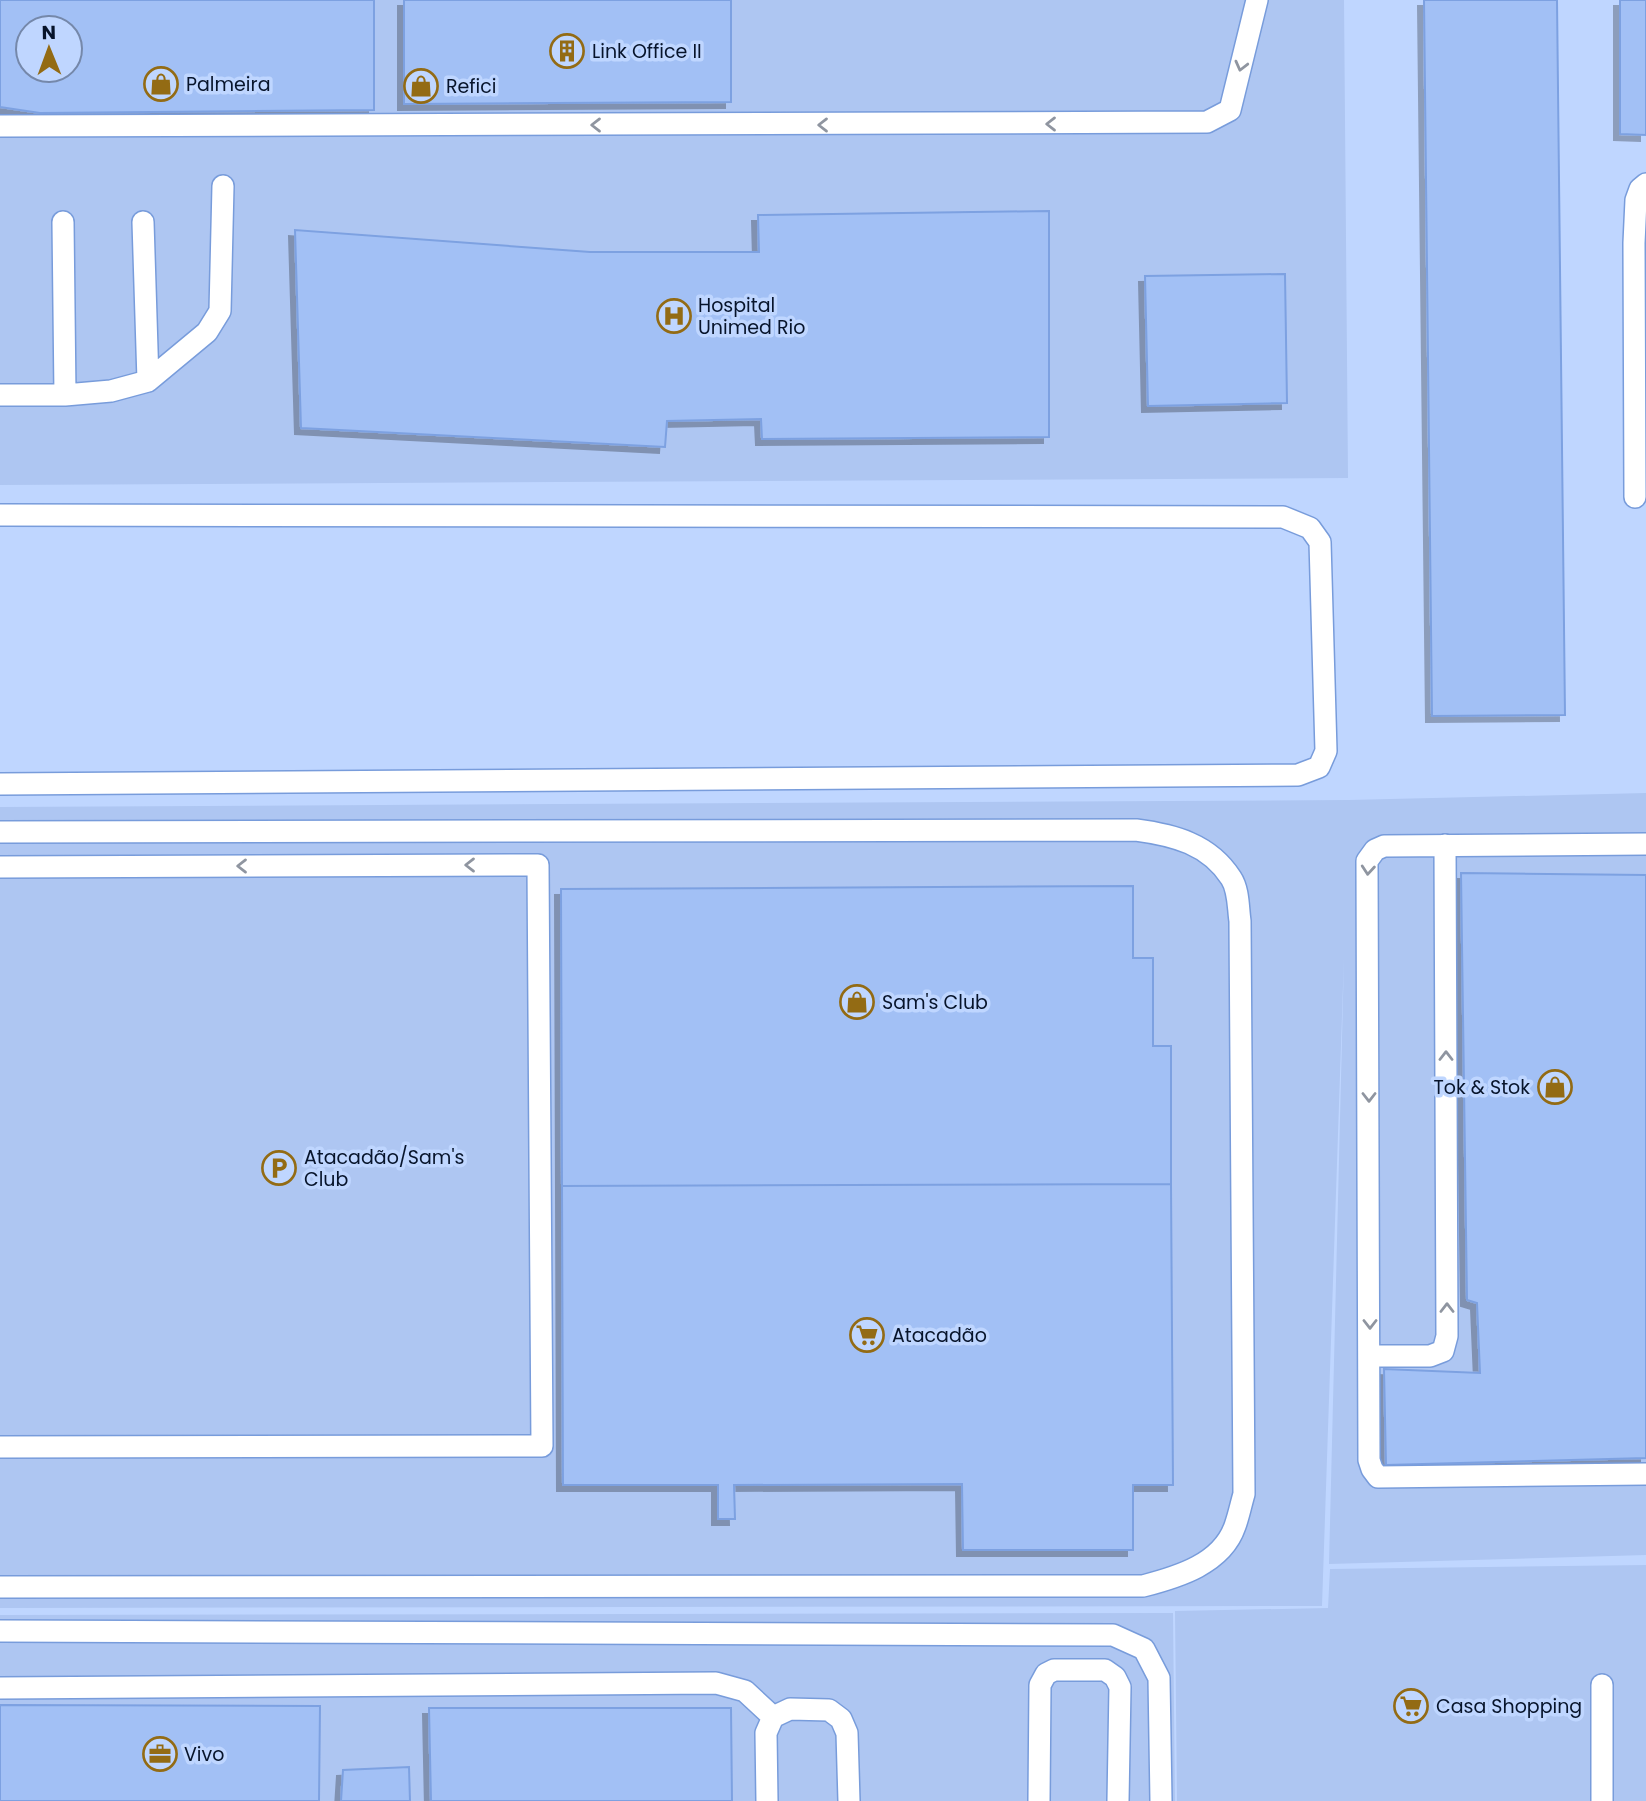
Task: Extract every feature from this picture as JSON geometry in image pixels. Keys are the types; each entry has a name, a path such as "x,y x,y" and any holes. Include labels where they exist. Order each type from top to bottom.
{"lane":[{"path":"0,126 1208,122 1230,110 1257,0"},
{"path":"1635,497 1640,242 1636,200 1640,189 1646,184"},
{"path":"0,395 65,395 111,391 148,381 207,332 219,311 223,186"},
{"path":"63,222 65,395"},
{"path":"143,222 148,381"},
{"path":"0,515 1283,517 1310,527 1320,542 1326,751 1319,767 1298,775 0,784"},
{"path":"0,832 1136,830 1170,834 1195,845 1215,860 1232,880 1238,899 1240,921 1244,1494 1235,1528 1216,1554 1184,1575 1143,1586 0,1587"},
{"path":"1370,1356 1430,1356 1443,1351 1447,1336 1445,845"},
{"path":"1646,845 1384,846 1375,850 1367,861 1369,1460 1372,1469 1378,1477 1646,1474"},
{"path":"0,867 538,865 542,1446 0,1447"},
{"path":"0,1631 1113,1635 1144,1649 1159,1678 1161,1801"},
{"path":"1038,1801 1040,1685 1046,1674 1054,1670 1105,1670 1115,1677 1120,1687 1118,1801"},
{"path":"0,1688 716,1682 745,1691 773,1717"},
{"path":"1602,1685 1602,1801"},
{"path":"767,1801 766,1733 773,1717 790,1709 829,1710 841,1718 847,1733 849,1801"}],"shaded area":[{"name":"Hospital Unimed Rio","path":"0,0 1344,0 1348,478 0,485"},
{"path":"1646,793 1646,1555 1329,1564 1344,957 1322,1606 0,1608 0,807 1349,800"},
{"name":"Casa Shopping","path":"1646,1565 1646,1801 1177,1801 1175,1611 1328,1608 1330,1569"},
{"path":"1173,1613 1175,1801 0,1801 0,1615"}],"building":[{"path":"0,0 374,0 374,110 40,113 0,107"},
{"name":"Link Office II","path":"404,0 731,0 731,102 404,104"},
{"path":"1424,0 1557,0 1565,715 1432,716"},
{"path":"1620,0 1646,0 1646,135 1620,134"},
{"path":"1049,211 1049,437 762,439 761,419 667,421 665,447 301,428 295,230 590,252 759,252 758,215"},
{"path":"1285,274 1287,403 1148,406 1145,276"},
{"name":"Tok & Stok","path":"1461,873 1646,875 1646,1458 1386,1465 1384,1369 1480,1373 1477,1303 1467,1300"},
{"name":"Sam's Club","path":"1133,886 1133,958 1153,958 1153,1046 1171,1046 1171,1184 562,1186 561,889"},
{"name":"Atacadão","path":"1171,1184 1173,1485 1133,1485 1133,1550 963,1550 962,1484 734,1485 735,1519 718,1519 718,1485 563,1485 562,1186"},
{"name":"Vivo","path":"0,1705 320,1706 319,1801 0,1801"},
{"path":"429,1708 731,1708 732,1801 431,1801"},
{"path":"409,1767 410,1801 341,1801 343,1770"}],"place":[{"name":"Link Office II","path":"567,51"},
{"name":"Palmeira","path":"161,84"},
{"name":"Refici","path":"421,86"},
{"name":"Hospital Unimed Rio","path":"674,316"},
{"name":"Sam's Club","path":"857,1002"},
{"name":"Tok & Stok","path":"1555,1087"},
{"name":"Atacadão/Sam's Club","path":"279,1168"},
{"name":"Atacadão","path":"867,1335"},
{"name":"Casa Shopping","path":"1411,1706"},
{"name":"Vivo","path":"160,1754"}]}
